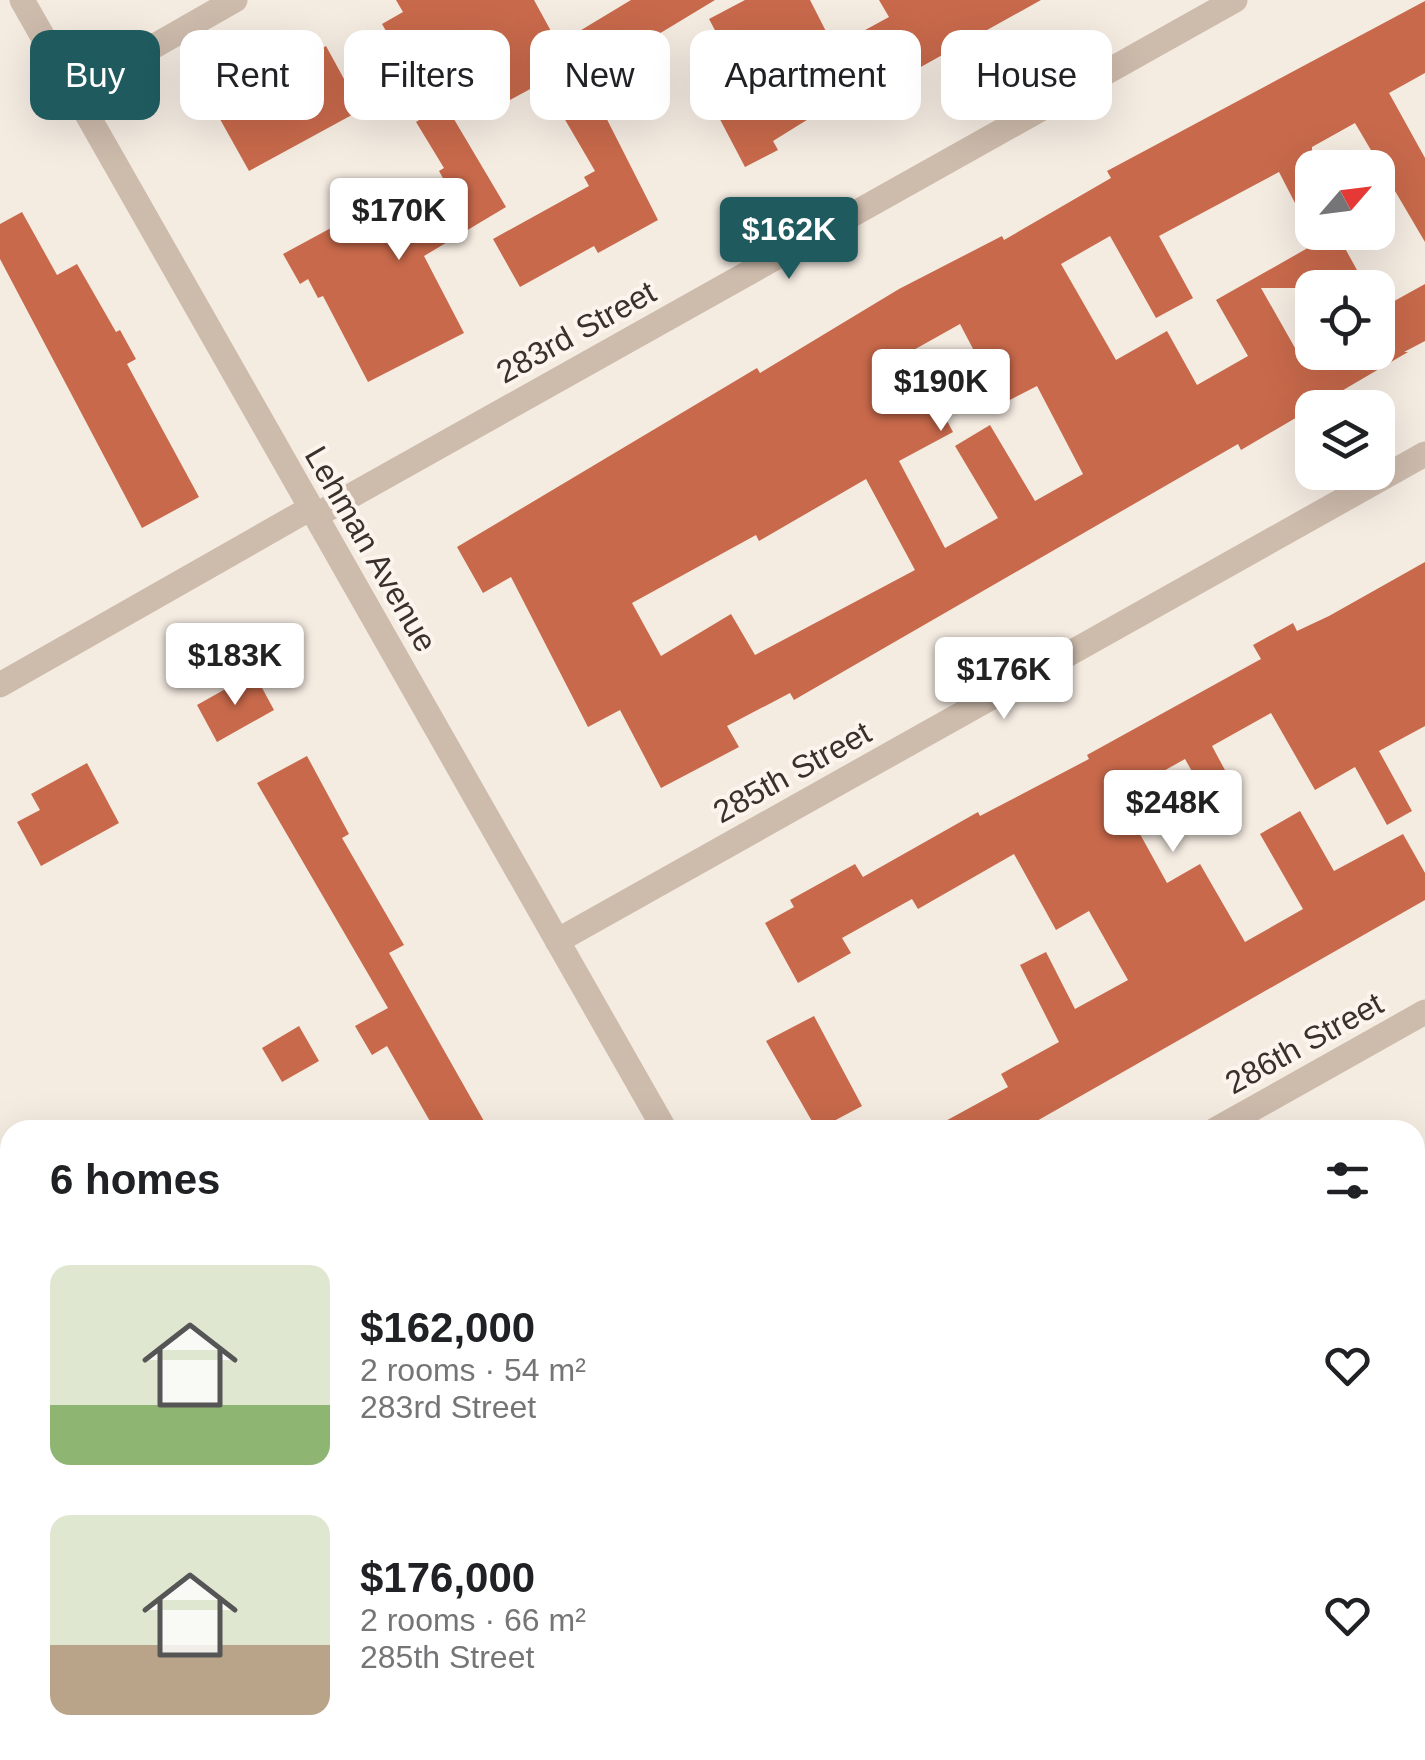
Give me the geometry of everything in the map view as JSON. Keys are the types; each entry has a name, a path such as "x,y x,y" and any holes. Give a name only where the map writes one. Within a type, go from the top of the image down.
{"street":[{"name":"Lehman Avenue","path":"22,0 39,30"},
{"path":"160,43 235,0"},
{"name":"283rd Street","path":"0,685 1235,0"},
{"name":"Lehman Avenue","path":"90,120 658,1120"},
{"name":"285th Street","path":"557,941 1425,454"},
{"name":"286th Street","path":"1232,1120 1425,1012"}],"building":[{"path":"396,0 534,0 550,30 530,30 530,89 510,100 510,30 385,30 382,24 403,12"},
{"path":"631,0 715,0 665,30 581,30"},
{"path":"745,0 810,0 825,30 715,30 709,19"},
{"path":"879,0 1041,0 987,30 941,30 941,56 921,67 921,30 865,30 889,17"},
{"path":"1425,1 1425,73 1389,93 1425,158 1425,242 1395,191 1395,150 1371,150 1355,123 1312,150 1295,150 1295,203 1279,172 1159,236 1193,298 1156,318 1110,236 1061,264 1116,360 1167,331 1197,385 1248,356 1216,300 1304,250 1346,250 1357,270 1295,270 1295,288 1261,288 1295,348 1295,370 1377,370 1343,390 1295,390 1295,418 1241,450 1238,444 794,700 790,693 727,726 739,747 661,788 620,710 588,727 511,577 483,593 457,547 757,368 760,373 899,289 1002,236 1004,240 1111,178 1107,171","holes":["960,324 1002,404 1037,386 1083,474 1035,501 990,425 955,446 998,518 945,548 899,461 953,432 910,352","866,479 915,570 755,655 731,614 661,656 632,603 756,535 759,541"]},
{"path":"324,47 344,79 344,119 249,171 220,120 324,120"},
{"path":"454,120 506,207 424,256 464,333 368,382 323,296 318,298 308,279 300,284 283,254 366,209 383,240 454,198 439,171 444,168 416,122"},
{"path":"565,120 607,120 658,220 598,253 594,246 520,287 493,239 589,186 584,177 595,171"},
{"path":"720,120 807,120 773,141 778,150 745,167"},
{"path":"22,212 57,275 77,264 116,332 120,330 136,359 127,364 199,497 142,528 0,259 0,224"},
{"path":"1425,284 1425,341 1404,352 1408,352 1395,360 1395,301"},
{"path":"1425,562 1425,726 1379,751 1412,811 1387,825 1355,767 1315,790 1271,713 1212,746 1240,798 1215,812 1185,759 1119,796 1167,883 1200,864 1245,942 1303,909 1260,834 1300,811 1334,871 1403,834 1425,873 1425,900 1039,1120 947,1120 1008,1087 1001,1074 1059,1042 1020,965 1046,952 1075,1009 1128,980 1089,911 1056,930 1014,854 918,909 912,899 842,938 851,953 798,983 765,923 794,907 790,900 855,864 863,877 978,812 980,816 1089,759 1087,755 1261,659 1253,645 1293,623 1297,631"},
{"path":"254,673 274,710 217,742 197,705"},
{"path":"307,756 349,834 342,838 404,945 389,953 483,1120 429,1120 387,1046 372,1055 355,1026 388,1008 257,783"},
{"path":"87,763 119,823 41,866 17,822 40,810 31,794"},
{"path":"814,1016 862,1106 836,1120 811,1120 766,1041"},
{"path":"299,1026 319,1061 282,1082 262,1048"}]}
